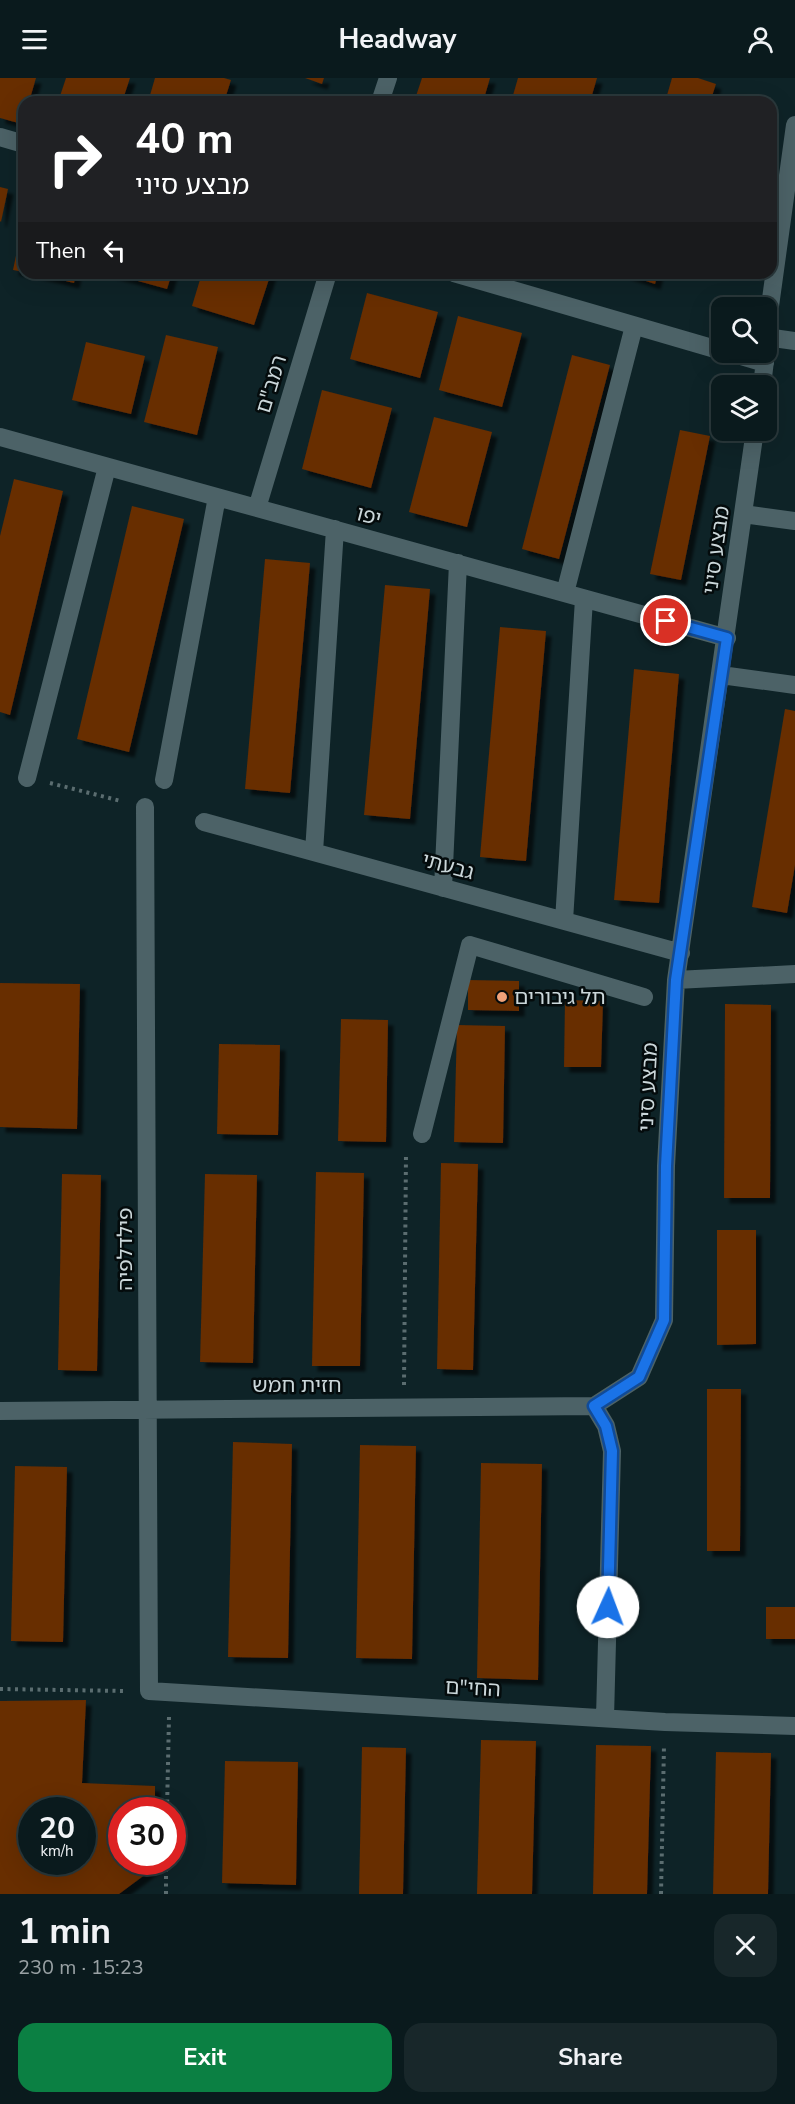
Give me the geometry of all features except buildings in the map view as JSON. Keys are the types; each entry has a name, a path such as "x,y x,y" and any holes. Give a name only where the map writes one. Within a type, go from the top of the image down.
{"street":[{"path":"382,96 388,78"},
{"path":"777,258 795,125"},
{"path":"0,137 18,142"},
{"name":"רמב\"ם","path":"257,508 326,279"},
{"path":"474,279 711,348"},
{"path":"772,297 774,279"},
{"path":"565,593 634,326"},
{"path":"777,338 795,341"},
{"name":"יפו","path":"0,437 727,638"},
{"name":"מבצע סיני","path":"594,1406 639,1377 664,1320 666,1166 676,980 727,638 753,441"},
{"path":"27,777 107,466"},
{"path":"164,780 217,497"},
{"path":"743,514 795,521"},
{"path":"314,852 335,530"},
{"path":"443,888 458,563"},
{"path":"564,921 584,599"},
{"path":"721,675 795,685"},
{"name":"פילדלפיה","path":"145,807 149,1691"},
{"name":"גבעתי","path":"204,822 681,953"},
{"path":"422,1134 470,945 644,997"},
{"path":"676,980 795,974"},
{"path":"594,1406 606,1426 612,1451 605,1718"},
{"name":"חזית חמש","path":"0,1411 594,1406"},
{"name":"החי\"ם","path":"149,1691 665,1722 795,1726"}],"path":[{"path":"27,777 145,807"},
{"path":"404,1407 406,1133 422,1134"},
{"path":"0,1689 149,1691"},
{"path":"167,1797 169,1692"},
{"path":"661,1894 665,1722"},
{"path":"166,1875 166,1894"}],"place":[{"name":"תל גיבורים","path":"502,997"}],"route":[{"path":"608,1607 612,1451 606,1426 594,1406 639,1377 664,1320 666,1166 676,980 727,638 666,621"}]}
